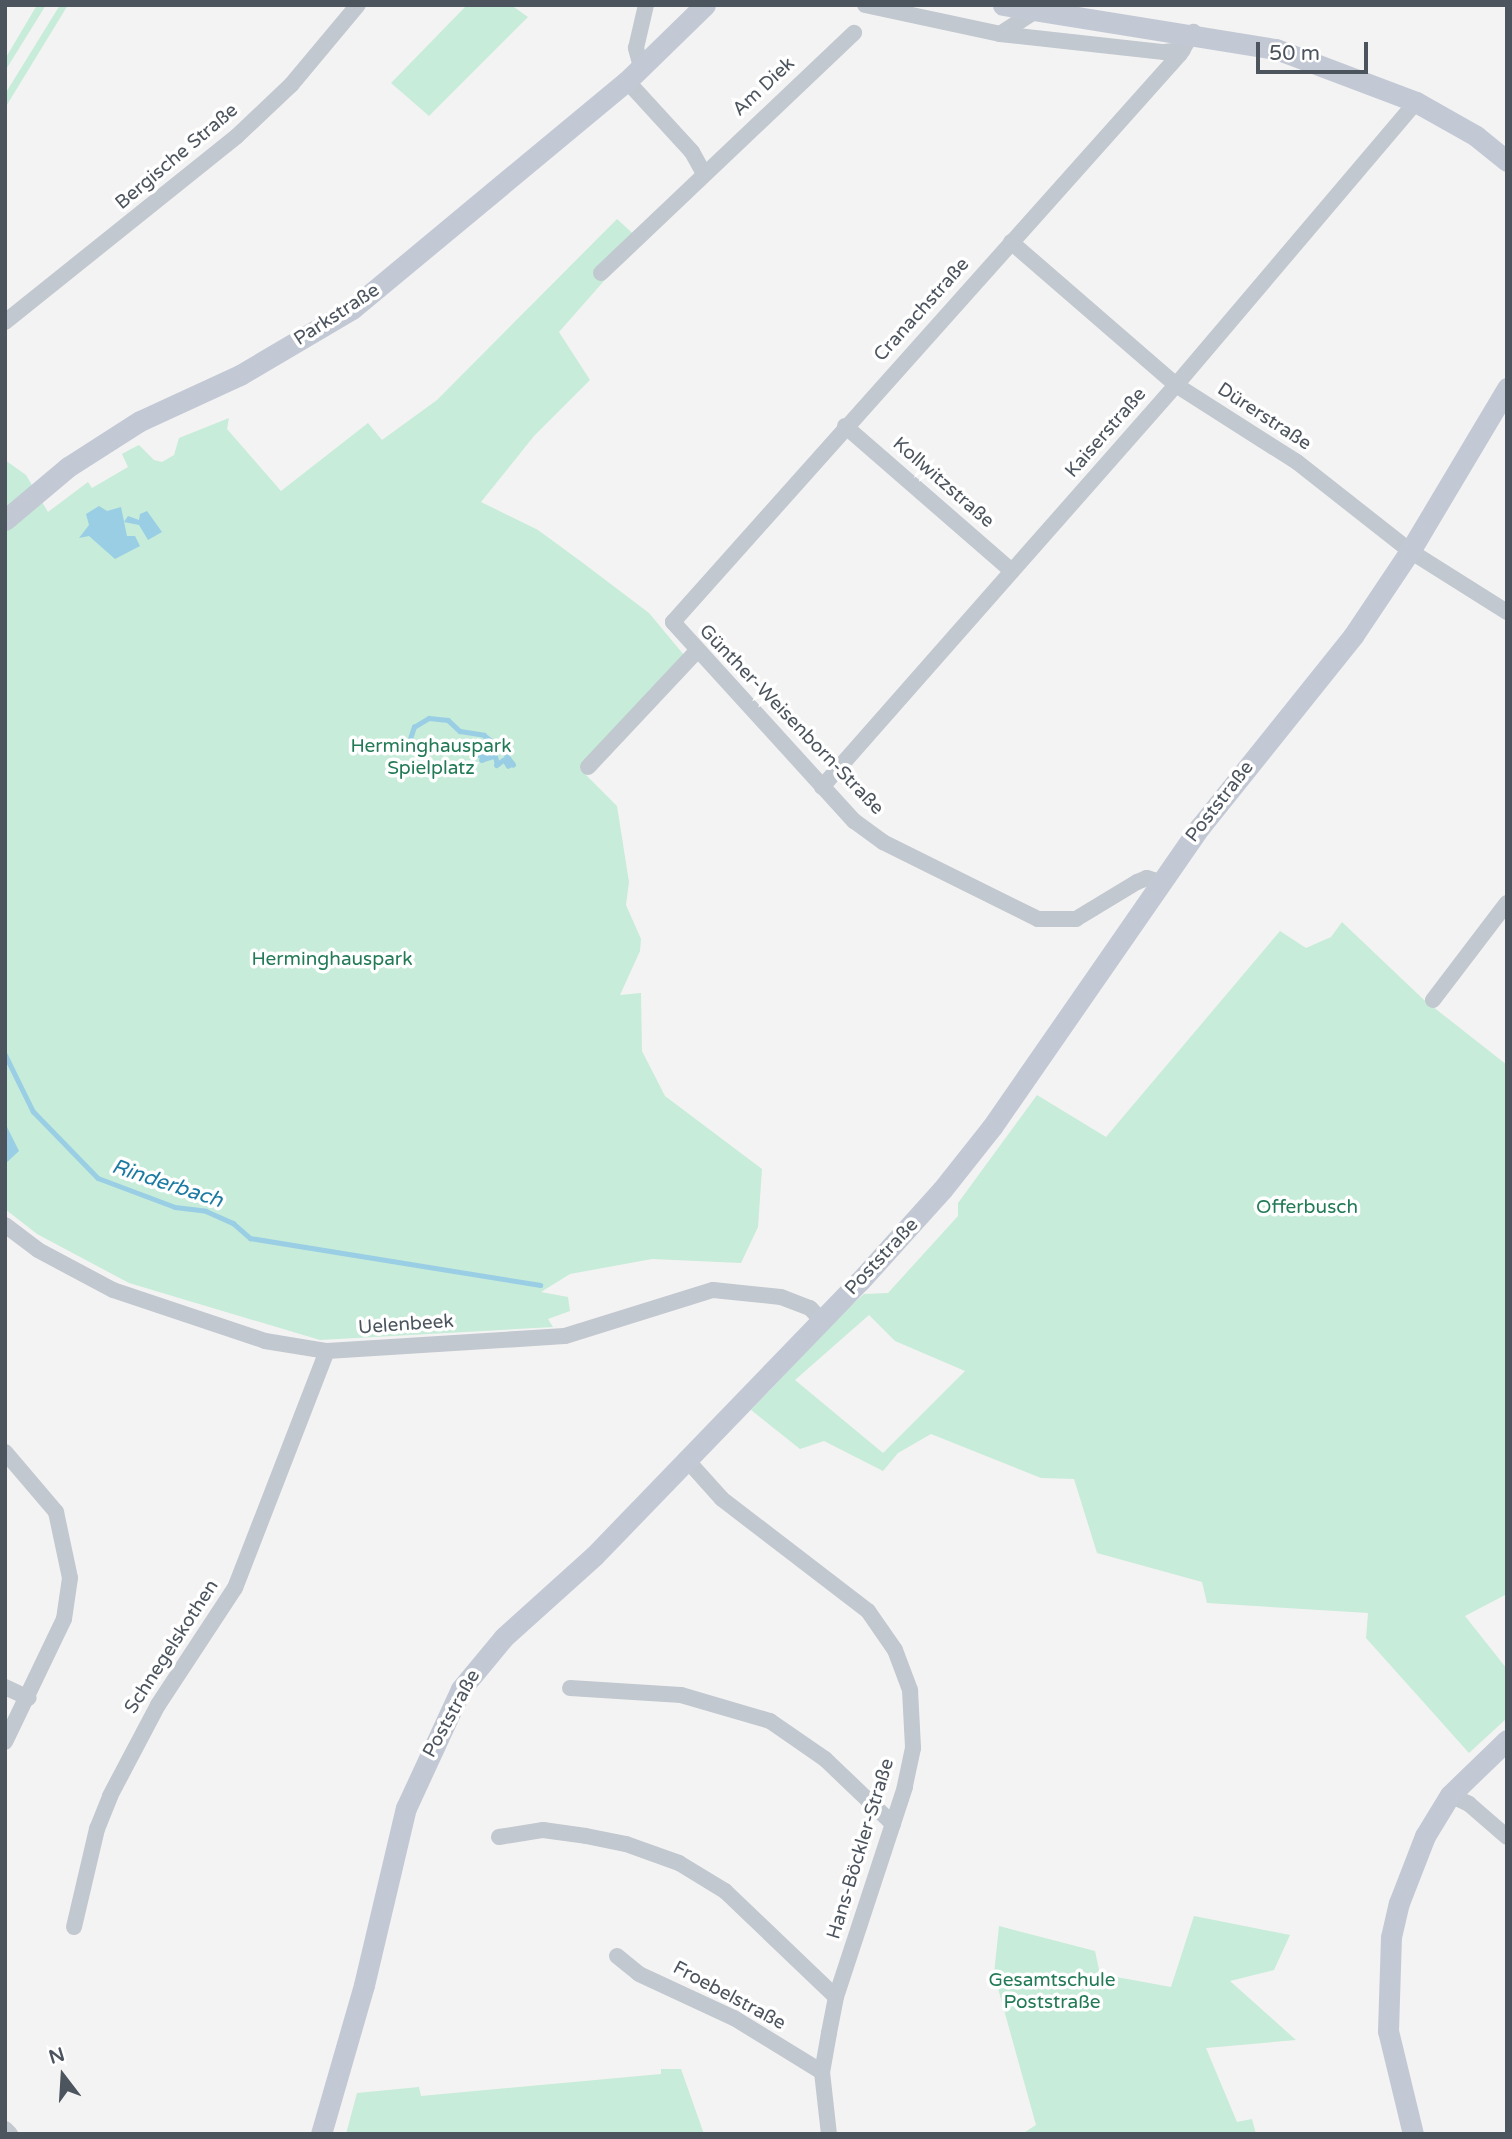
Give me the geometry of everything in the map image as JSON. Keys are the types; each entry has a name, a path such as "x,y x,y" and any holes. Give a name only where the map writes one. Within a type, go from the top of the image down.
{"street":[{"name":"Bergische Straße","path":"5,322 237,136 290,85 358,5"},
{"path":"646,5 636,48 634,74 692,152 703,172"},
{"name":"Parkstraße","path":"5,520 68,467 140,421 240,375 352,309 634,74 705,5"},
{"path":"865,5 1000,34 1164,52 1188,41"},
{"path":"1003,5 1034,12 1101,13 1188,41 1276,48 1416,102 1476,136 1507,161"},
{"path":"1000,34 1034,12"},
{"name":"Am Diek","path":"601,273 703,172 854,33"},
{"name":"Cranachstraße","path":"678,612 1188,41"},
{"name":"Kaiserstraße","path":"822,787 1176,385 1416,102"},
{"name":"Dürerstraße","path":"1011,242 1176,385 1297,462 1410,551 1507,612"},
{"name":"Poststraße","path":"321,2134 364,1984 406,1808 461,1689 504,1637 595,1555 822,1321 933,1200 992,1127 1160,882 1353,636 1410,551 1507,388"},
{"name":"Kollwitzstraße","path":"845,426 1012,571"},
{"name":"Günther-Weisenborn-Straße","path":"678,612 673,622 675,628 696,652 854,821 883,842 1028,916 1076,919 1137,882 1147,878 1160,882"},
{"path":"588,767 696,652"},
{"path":"1433,1000 1507,903"},
{"name":"Uelenbeek","path":"5,1225 49,1257 113,1290 265,1341 327,1351 565,1336 713,1290 781,1297 810,1308 822,1321"},
{"name":"Schnegelskothen","path":"74,1927 97,1829 110,1796 158,1705 236,1588 327,1351"},
{"path":"5,1452 56,1512 70,1561 64,1619 29,1698 5,1742"},
{"name":"Hans-Böckler-Straße","path":"687,1460 722,1499 850,1594 895,1650 910,1690 914,1729 910,1767 836,1997 822,2072 830,2134"},
{"path":"5,1687 29,1698"},
{"path":"570,1688 681,1695 769,1721 825,1759 893,1824"},
{"path":"1413,2134 1388,2031 1391,1937 1416,1857 1450,1795 1507,1740"},
{"path":"1450,1795 1469,1804 1507,1838"},
{"path":"499,1837 544,1830 586,1836 626,1844 679,1863 726,1891 836,1997"},
{"name":"Froebelstraße","path":"617,1956 639,1974 734,2018 822,2072"},
{"path":"5,2129 10,2134"}],"green space":[{"path":"37,5 46,5 5,71 5,59"},
{"path":"60,5 68,5 5,108 5,94"},
{"path":"467,5 511,5 528,17 429,116 391,83"},
{"name":"Herminghauspark","path":"617,219 640,240 559,332 590,380 534,436 481,502 538,530 583,563 649,613 684,655 580,769 617,806 629,882 626,905 641,939 640,951 620,995 641,993 642,1051 665,1096 762,1169 758,1227 741,1263 652,1259 570,1274 541,1292 568,1297 570,1311 548,1319 553,1327 320,1340 129,1283 37,1234 5,1209 5,460 26,475 48,512 88,482 92,488 128,467 122,454 131,449 139,445 154,460 162,462 174,455 179,438 229,418 227,429 281,491 368,423 382,440 437,400"},
{"name":"Offerbusch","path":"1342,922 1423,999 1507,1065 1507,1594 1465,1616 1507,1669 1507,1718 1469,1753 1366,1638 1368,1613 1207,1603 1202,1582 1097,1553 1074,1479 1041,1478 931,1434 898,1453 883,1471 824,1441 800,1449 751,1410 864,1294 888,1293 958,1216 958,1203 1037,1095 1106,1137 1280,931 1306,948 1331,937","holes":["869,1315 895,1341 965,1371 883,1453 795,1380"]},
{"name":"Gesamtschule Poststraße","path":"1194,1916 1290,1935 1274,1970 1230,1981 1296,2040 1206,2048 1237,2122 1252,2119 1256,2134 1022,2134 1036,2125 994,1974 999,1926 1095,1951 1100,1974 1171,1987"},
{"path":"661,2069 681,2069 704,2134 346,2134 357,2093 419,2087 421,2096 661,2074"}],"water":[{"path":"99,506 107,511 121,507 127,536 135,536 140,546 115,559 89,536 79,538 89,525 86,514"},
{"path":"147,511 162,532 148,540 139,525 124,522 128,516 139,520 140,514"},
{"path":"5,1123 19,1151 5,1164"}],"waterway":[{"path":"409,742 414,727 429,718 448,720 460,731 484,735 502,749 513,764 508,766 504,760 497,765 495,756 482,760 484,756 477,755 478,748 470,744 411,743"},
{"name":"Rinderbach","path":"5,1054 33,1111 98,1178 175,1207 206,1211 233,1223 250,1238 540,1285"}],"park label":[{"name":"Herminghauspark Spielplatz","path":"431,758"}]}
